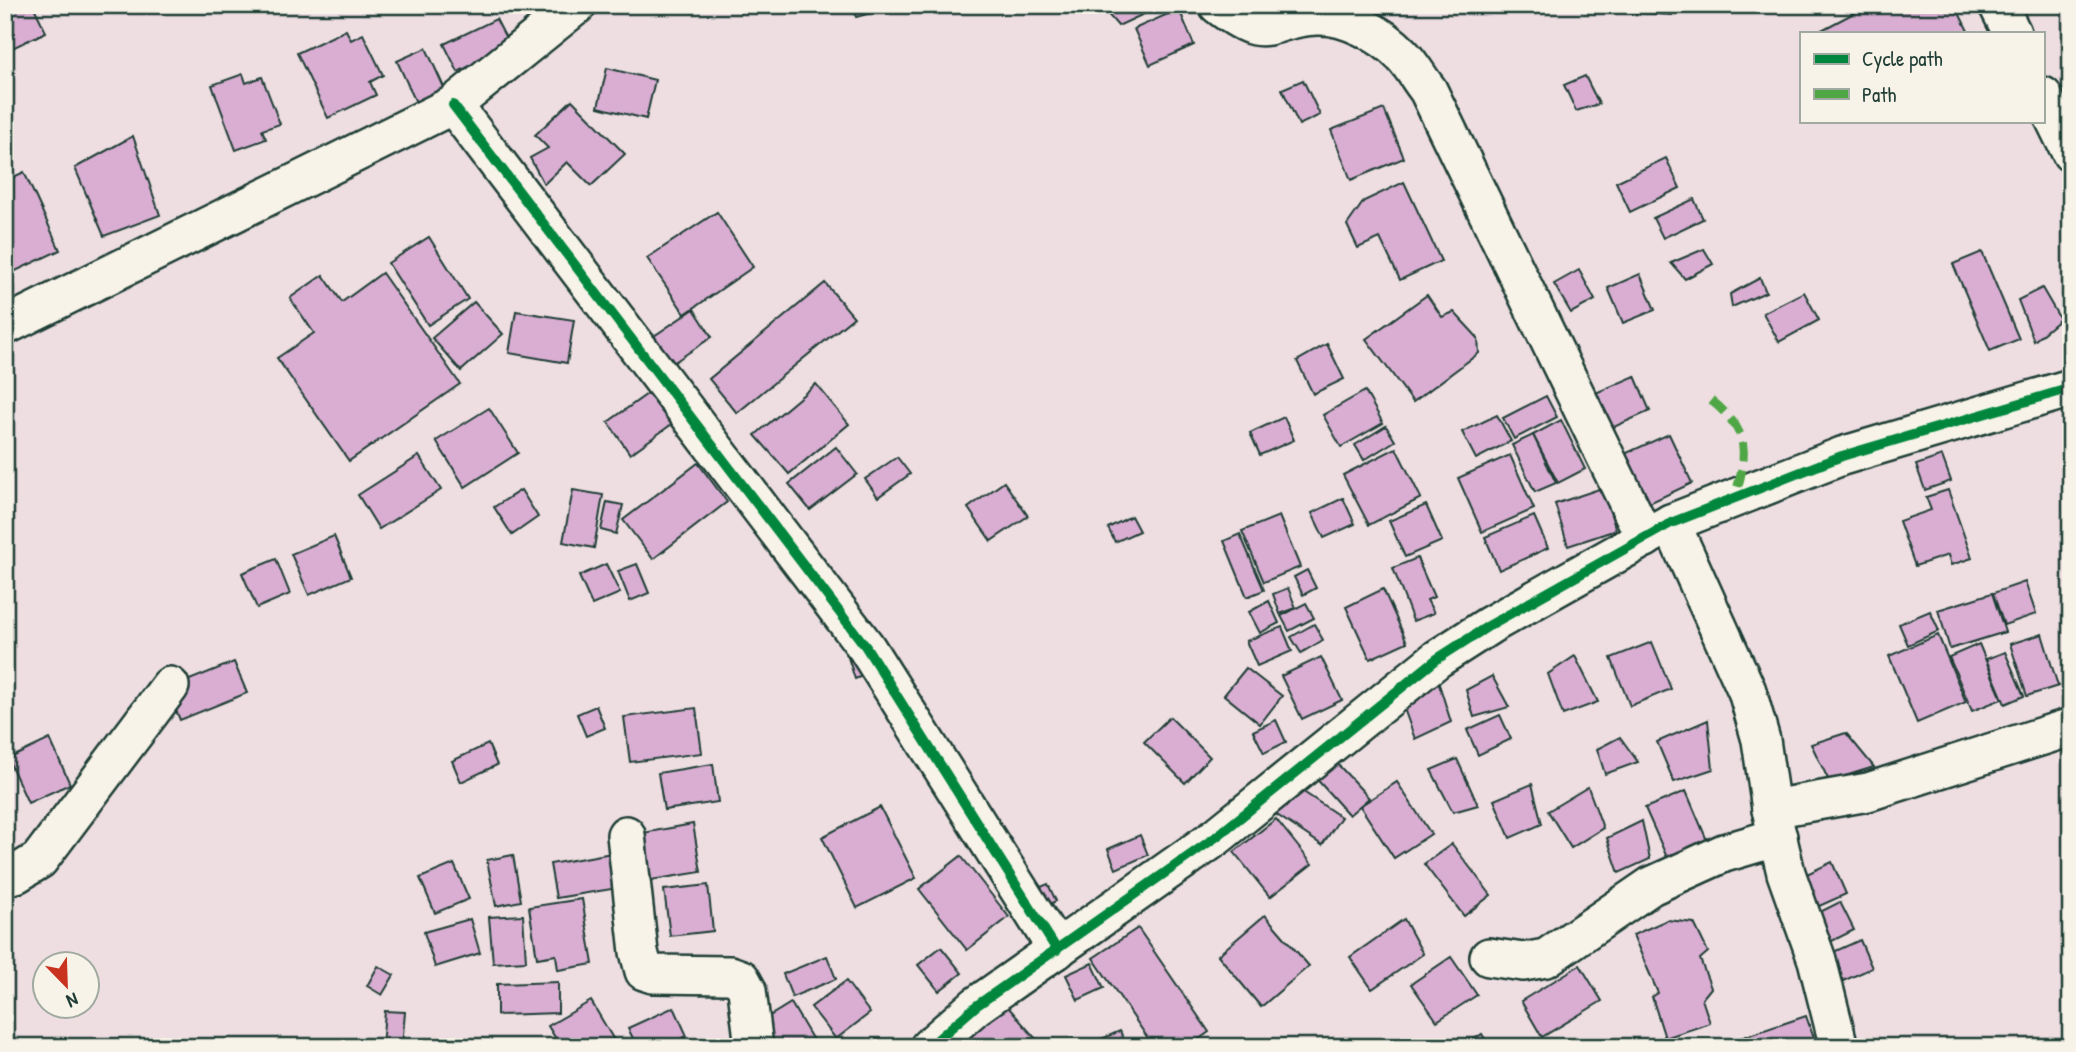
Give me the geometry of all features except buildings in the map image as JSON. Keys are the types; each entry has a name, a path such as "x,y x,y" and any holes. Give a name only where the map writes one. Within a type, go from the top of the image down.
{"street":[{"path":"5,326 453,105 576,5"},
{"path":"1218,5 1239,21 1260,29 1314,16 1337,17 1370,32 1402,54 1434,102 1658,530 1747,691 1761,740 1774,823 1793,896 1817,960 1839,1047"},
{"path":"1998,5 2012,32"},
{"path":"2044,98 2071,153"},
{"path":"453,105 866,647 1057,950"},
{"path":"935,1044 976,1006 1216,837 1437,659 1490,625 1658,530 1842,456 2071,388"},
{"path":"5,877 16,874 38,860 170,686"},
{"path":"1489,957 1523,962 1546,958 1651,886 1724,853 1774,823 2071,727"},
{"path":"626,835 639,952 644,971 653,974 730,975 741,979 747,990 754,1047"}],"marked path":[{"path":"1711,400 1733,422 1742,443 1742,467 1735,497"}],"cycle path":[{"path":"453,105 866,647 1057,950"},
{"path":"929,1047 976,1006 1216,837 1437,659 1490,625 1671,523 1842,456 2071,388"}]}
